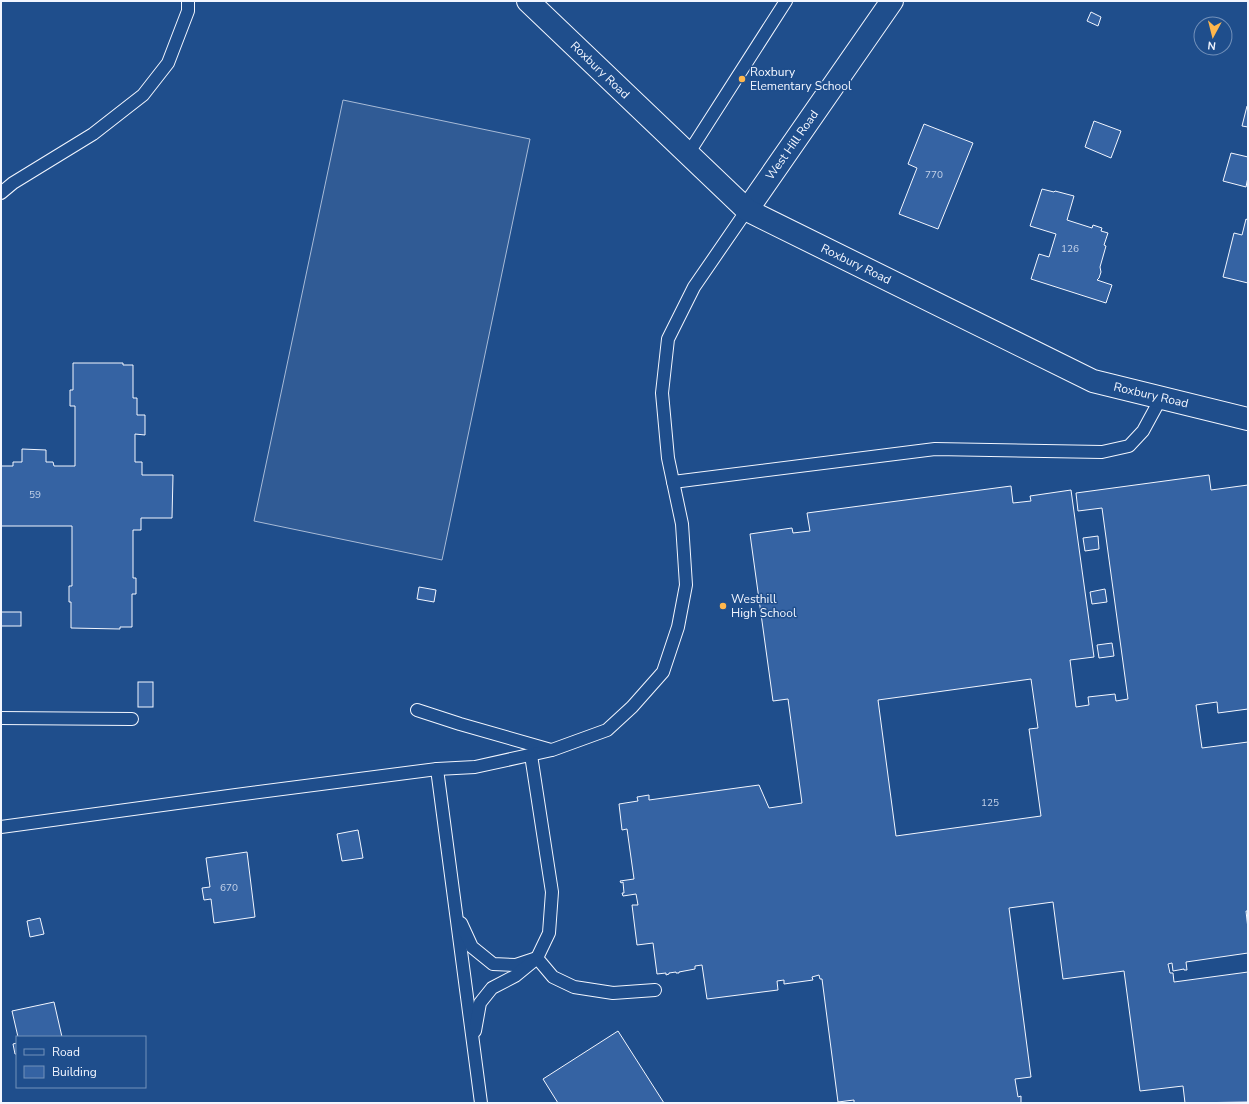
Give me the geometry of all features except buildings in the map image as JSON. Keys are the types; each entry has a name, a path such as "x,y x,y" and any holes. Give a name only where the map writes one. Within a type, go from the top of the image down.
{"street":[{"name":"Roxbury Road","path":"528,1 747,210 1093,381 1248,419"},
{"name":"West Hill Road","path":"747,210 892,1"}],"lane":[{"path":"1,193 13,183 93,134 143,95 168,63 188,11 188,1"},
{"path":"688,154 786,1"},
{"path":"1,827 236,795 437,770 475,767 552,750 607,730 632,707 663,672 678,627 686,585 682,524 668,458 662,393 668,338 694,287 747,210"},
{"path":"673,482 935,450 1102,452 1116,450 1129,446 1144,431 1161,398"},
{"path":"417,710 460,724 552,750"},
{"path":"1,718 132,719"},
{"path":"473,1040 480,1003 492,988 515,976 537,958 549,933 552,892 531,755"},
{"path":"437,770 481,1103"},
{"path":"456,913 472,947 493,964 516,965 537,958"},
{"path":"537,958 553,977 574,987 613,993 655,990"}],"shaded area":[{"path":"343,100 530,139 442,560 254,521"}],"place":[{"name":"Roxbury Elementary School","path":"742,79"},
{"name":"Westhill High School","path":"723,606"}]}
